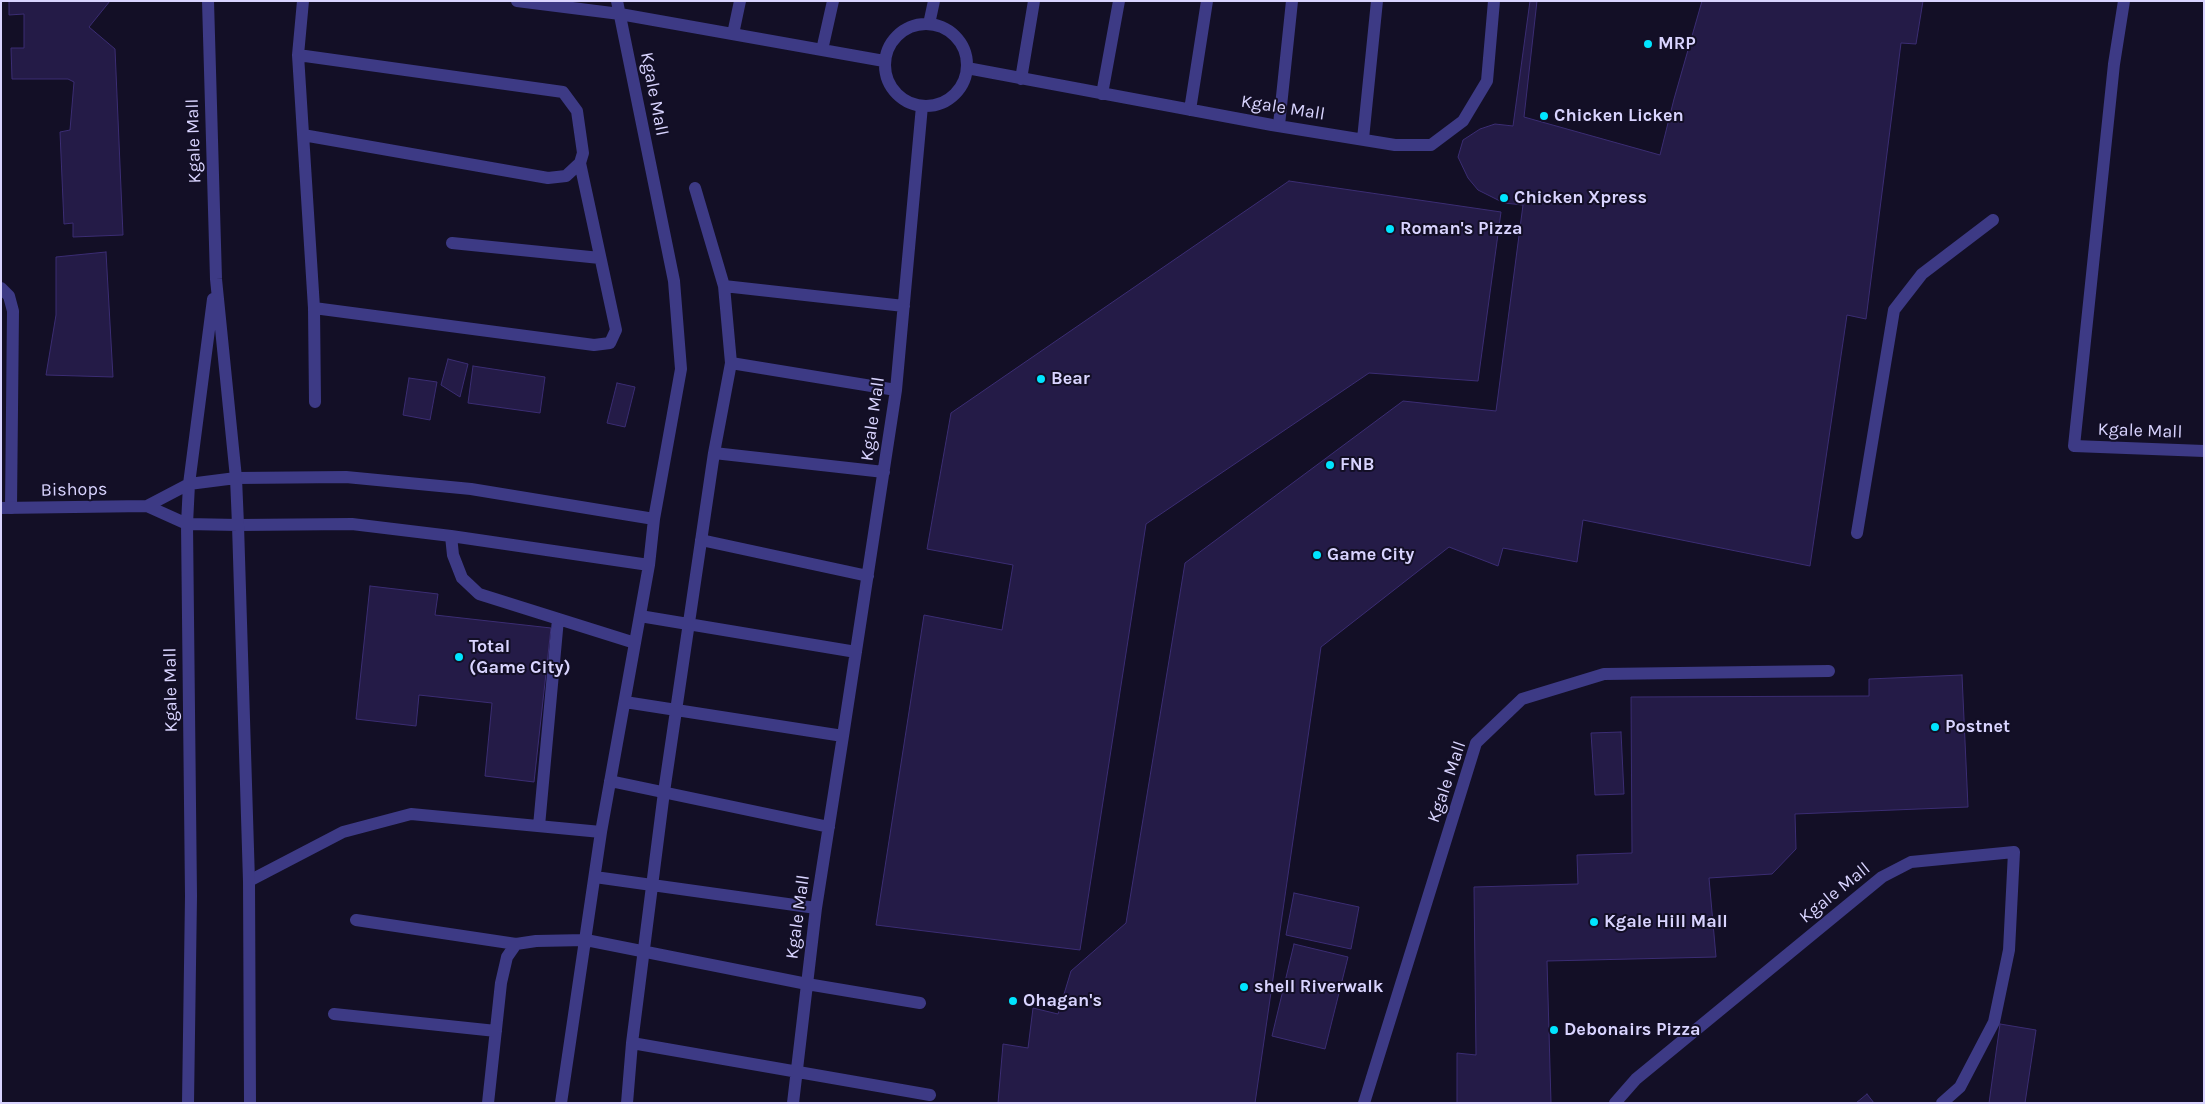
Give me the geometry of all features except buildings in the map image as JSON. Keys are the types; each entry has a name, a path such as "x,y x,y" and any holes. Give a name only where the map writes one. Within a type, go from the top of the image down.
{"street":[{"name":"Kgale Mall","path":"208,1 216,279 236,478 238,525 249,881 250,1103"},
{"path":"302,1 298,55 314,308 315,402"},
{"path":"517,1 620,14 884,61"},
{"name":"Kgale Mall","path":"561,1103 601,832 649,565 654,519 681,370 674,281 617,1"},
{"path":"733,34 740,1"},
{"path":"822,50 833,1"},
{"path":"929,24 934,1"},
{"path":"1021,79 1034,1"},
{"path":"1102,94 1119,1"},
{"path":"1190,110 1207,1"},
{"path":"1279,125 1292,1"},
{"path":"1363,139 1377,1"},
{"name":"Kgale Mall","path":"967,68 1190,110 1395,145 1431,145 1463,121 1487,81 1494,1"},
{"name":"Kgale Mall","path":"2124,1 2114,64 2074,446 2204,451"},
{"path":"929,24 945,28 957,38 965,53 967,68 962,84 952,97 938,104 922,106 906,101 894,91 886,77 884,61 889,46 899,33 914,26 929,24"},
{"path":"298,55 563,92 577,111 583,153 580,163 616,330 610,343 594,345 314,308"},
{"name":"Kgale Mall","path":"792,1103 816,908 896,390 922,106"},
{"path":"303,134 548,178 566,176 580,163"},
{"path":"627,1103 632,1043 664,792 714,454 731,363 724,286 696,188"},
{"path":"1857,533 1894,310 1922,274 1993,220"},
{"path":"452,243 600,258"},
{"name":"Kgale Mall","path":"188,1103 191,896 187,524 189,484 216,279"},
{"path":"724,286 904,306"},
{"path":"1,288 9,296 13,311 6,424 13,450 6,508"},
{"path":"731,363 896,390"},
{"path":"714,454 884,472"},
{"path":"189,484 236,478 346,477 461,488 654,519"},
{"name":"Bishops","path":"147,506 189,484"},
{"name":"Bishops","path":"6,508 147,506 187,524"},
{"path":"187,524 352,524 451,536 649,565"},
{"path":"451,536 454,555 462,578 479,594 635,643"},
{"path":"702,540 868,576"},
{"path":"640,616 856,652"},
{"path":"539,826 558,618"},
{"name":"Kgale Mall","path":"1364,1103 1476,743 1522,699 1604,674 1829,671"},
{"path":"625,702 843,736"},
{"path":"610,781 829,827"},
{"path":"249,881 343,832 411,814 601,832"},
{"name":"Kgale Mall","path":"1615,1103 1636,1078 1882,877 1910,862 2014,852 2009,950 1994,1022 1960,1087 1942,1103"},
{"path":"595,877 816,908"},
{"path":"356,920 516,944 536,941 586,940 807,984 920,1003"},
{"path":"488,1103 500,983 507,957 516,944"},
{"path":"334,1014 496,1031"},
{"path":"632,1043 930,1095"}],"place":[{"name":"MRP","path":"1648,44"},
{"name":"Chicken Licken","path":"1544,116"},
{"name":"Chicken Xpress","path":"1504,198"},
{"name":"Roman's Pizza","path":"1390,229"},
{"name":"Bear","path":"1041,379"},
{"name":"FNB","path":"1330,465"},
{"name":"Game City","path":"1317,555"},
{"name":"Total (Game City)","path":"459,657"},
{"name":"Postnet","path":"1935,727"},
{"name":"Kgale Hill Mall","path":"1594,922"},
{"name":"shell Riverwalk","path":"1244,987"},
{"name":"Ohagan's","path":"1013,1001"},
{"name":"Debonairs Pizza","path":"1554,1030"}]}
